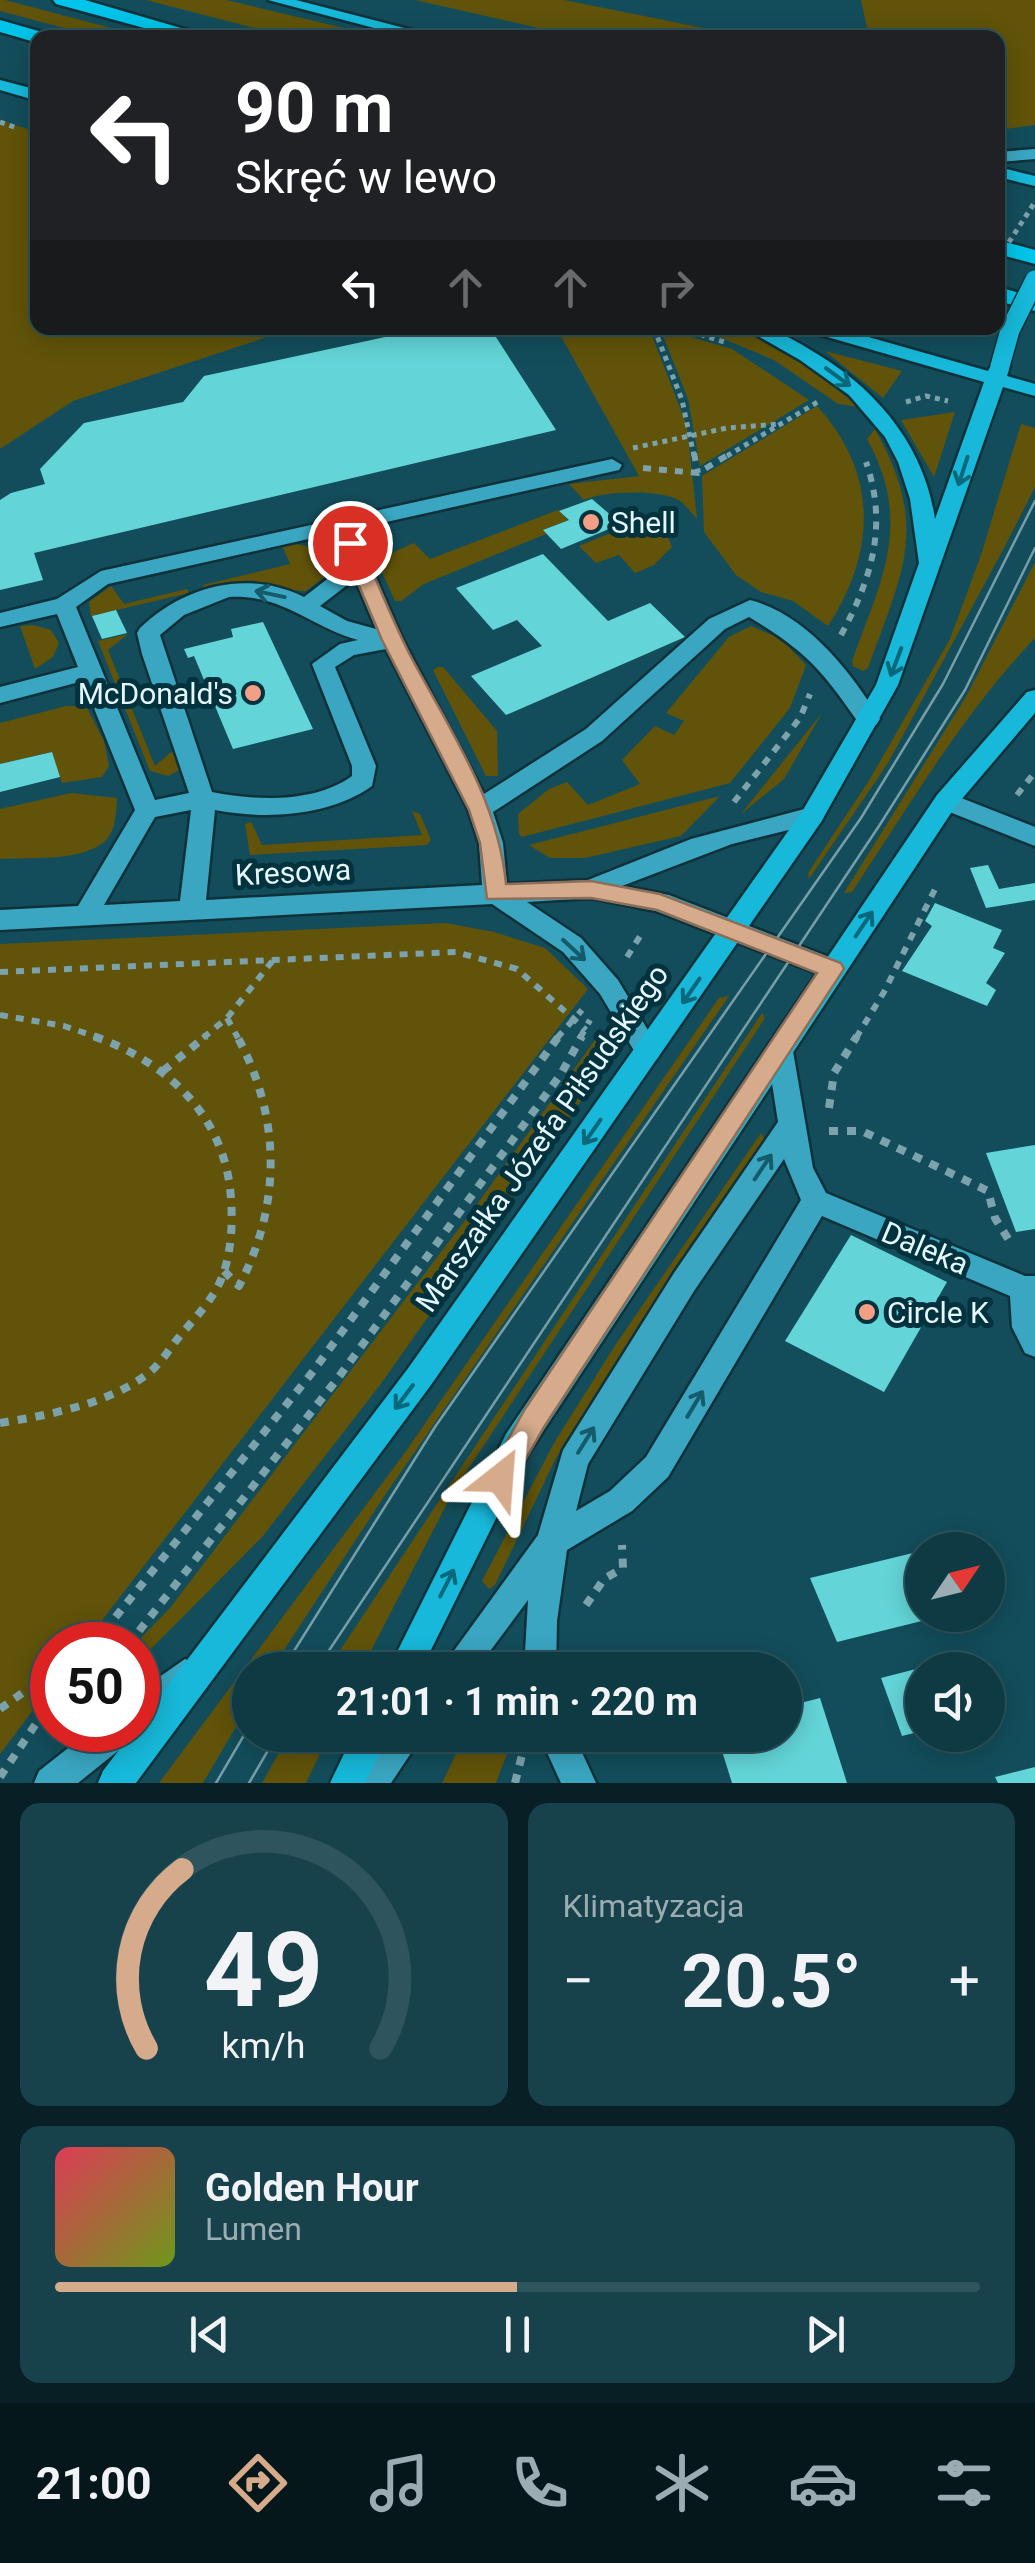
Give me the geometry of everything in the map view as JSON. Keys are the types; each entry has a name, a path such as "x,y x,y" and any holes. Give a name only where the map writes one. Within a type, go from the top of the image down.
{"highway":[{"path":"64,0 175,30"},
{"path":"0,26 30,35"},
{"path":"1005,249 1035,257"},
{"path":"1005,296 1035,304"}],"main road":[{"path":"276,0 401,30"},
{"path":"0,84 30,93"},
{"path":"1005,174 1035,181"},
{"name":"Marszałka Józefa Piłsudskiego","path":"115,1783 420,1376 812,816 887,685 999,373 1010,330 1035,280"},
{"path":"769,335 798,348 861,394 906,453 920,493 930,570"},
{"path":"845,335 999,373 1035,390"},
{"path":"413,1652 517,1444 946,801 1035,698"},
{"path":"348,1783 364,1752"}],"street":[{"path":"1005,157 1035,154"},
{"path":"0,620 64,605 101,578 340,522 612,465"},
{"path":"340,522 392,640 480,810 491,843 496,893 572,945 610,987 648,1052"},
{"path":"306,606 360,564"},
{"path":"191,911 199,864 202,799 156,669 148,632 168,611 197,598 242,588 278,594 332,623 392,640"},
{"path":"64,605 147,810"},
{"path":"480,810 594,735 716,624 750,607 798,636 827,660 868,719"},
{"path":"84,918 147,810 202,799 244,806 294,804 344,794 364,780 364,766 323,664 348,649 392,640"},
{"path":"0,694 90,672"},
{"path":"946,801 1035,836"},
{"path":"591,890 654,860 758,826 812,816"},
{"path":"591,890 660,902 832,969"},
{"name":"Kresowa","path":"0,920 591,890"},
{"path":"470,1652 552,1542 621,1501 658,1466 816,1202 799,1169 780,1051"},
{"path":"540,1652 552,1542 574,1460 684,1282 792,1124"},
{"name":"Daleka","path":"816,1202 1030,1289"},
{"path":"1030,1289 1026,1327 1035,1344"},
{"path":"160,1695 212,1653"},
{"path":"51,1783 90,1752"},
{"path":"370,1783 393,1752"},
{"path":"564,1752 579,1783"}],"path":[{"path":"0,122 17,128"},
{"path":"1005,247 1035,202"},
{"path":"657,335 682,400 698,473"},
{"path":"877,411 926,396 984,408"},
{"path":"780,424 759,423 618,451 612,465 698,473 822,399"},
{"path":"693,848 800,718 860,601 880,536 876,488 860,450"},
{"path":"610,987 660,902"},
{"path":"0,972 439,951 496,958 528,973 586,1030 561,1074 338,1378 146,1622"},
{"path":"163,1071 227,1018 275,957"},
{"path":"0,1015 44,1020 114,1044 163,1071 194,1101 223,1150 236,1204 224,1271 198,1316 149,1372 86,1402 0,1423"},
{"path":"224,1271 239,1286 256,1258 272,1196 270,1128 258,1080 227,1018"},
{"path":"112,1622 311,1374 572,1018"},
{"path":"826,1130 862,1131 988,1191 995,1218 1020,1258"},
{"path":"0,1708 30,1688"},
{"path":"0,1777 30,1733"}],"shaded area":[{"path":"0,0 5,0 119,30 72,30 0,11"},
{"path":"146,0 226,0 352,30 262,30"},
{"path":"415,0 564,0 713,30 547,30"},
{"path":"861,0 1035,0 1035,125 1005,129 1005,30 867,30"},
{"path":"0,120 30,130 30,335 269,335 73,401 0,449"},
{"path":"553,335 652,335 687,426 697,519 671,497 632,493 584,500 569,484 639,476 562,338"},
{"path":"663,335 684,335 732,349 809,400 700,466 688,399"},
{"path":"714,335 752,335 765,340 859,407 838,404 774,360"},
{"path":"825,351 902,371 883,398"},
{"path":"817,406 851,458 864,513 856,569 828,626 793,601 761,592 736,575 704,532 702,476"},
{"path":"955,412 934,477 901,420"},
{"path":"1021,424 1035,428 1035,487 888,763 809,879 808,873 870,779 950,639 981,555"},
{"path":"875,429 902,494 905,549 892,603 868,668 863,671 853,666 852,661 882,577 890,524 881,469 867,439"},
{"path":"558,510 568,520 543,530 546,534 424,584 401,601 395,601 380,568 389,554 414,543 430,559"},
{"path":"641,524 667,535 672,547 654,565 635,573 619,555 596,563 579,546 630,525"},
{"path":"295,544 319,552 328,567 328,574 306,591 243,586 205,589 203,585 290,564 282,545"},
{"path":"1035,562 1035,638 984,697 852,892 844,893 967,695"},
{"path":"111,586 124,604 187,589 189,593 91,616 89,602"},
{"path":"20,626 51,630 59,643 53,657 35,669"},
{"path":"751,626 781,639 806,665 790,708 730,783 522,837 519,834 518,814 549,789 567,782 588,805 640,784 622,760 655,726 674,735 684,721 666,713 729,637"},
{"path":"128,634 108,650 155,766 177,747 183,768 168,776 150,771 98,641"},
{"path":"443,667 497,731 498,776 486,776 433,670"},
{"path":"66,706 86,706 104,741 109,766 102,777 62,783 51,752 0,764 0,723"},
{"path":"822,713 784,779 741,814"},
{"path":"71,793 117,798 113,828 103,843 67,856 0,859 0,809"},
{"path":"720,796 681,836 585,858 550,858 529,845"},
{"path":"412,811 420,814 431,840 427,845 250,855 245,824 251,822 262,845 422,835"},
{"path":"446,923 494,932 545,948 588,989 101,1622 30,1622 30,1714 0,1754 0,944"},
{"path":"729,996 385,1495 283,1652 257,1652 404,1454 719,998"},
{"path":"762,1013 765,1018 453,1492 370,1652 339,1652"},
{"path":"602,1030 601,1054 585,1095 380,1385 263,1536 160,1640 160,1622 156,1622 470,1214"},
{"path":"761,1133 765,1139 556,1458 495,1585 489,1589 482,1581 554,1443 616,1344"},
{"path":"232,1685 232,1734 203,1783 159,1783"},
{"path":"279,1752 321,1752 306,1783 262,1783"},
{"path":"457,1752 508,1752 496,1783 442,1783"}],"building":[{"path":"394,335 495,335 556,430 34,553 43,580 0,590 0,500 45,484 40,469 84,423 183,402 204,376"},
{"name":"Shell","path":"592,499 621,524 561,549 543,530 569,520 559,511"},
{"path":"543,554 608,621 650,603 685,637 506,715 471,676 542,646 517,620 493,630 456,588"},
{"path":"116,610 127,633 102,639 92,616"},
{"name":"McDonald's","path":"263,622 313,729 233,749 194,656 188,658 184,649 233,637 231,629"},
{"path":"52,752 60,777 0,792 0,764"},
{"path":"988,865 999,889 1035,883 1035,900 986,908 970,868"},
{"path":"935,903 1002,930 993,948 1005,953 986,983 996,990 987,1006 902,971 932,926 925,921"},
{"path":"1035,1145 1035,1229 1016,1232 986,1153"},
{"name":"Circle K","path":"851,1235 947,1282 884,1392 785,1341"},
{"path":"905,1555 905,1625 837,1642 810,1578"},
{"path":"905,1672 905,1735 902,1736 881,1678"},
{"path":"820,1698 847,1783 732,1783 722,1752 802,1752 802,1703"},
{"path":"1035,1767 1035,1783 998,1783 995,1777"}],"tram line":[{"path":"293,1652 435,1427 861,818 943,684 1035,501"},
{"path":"328,1652 879,826 965,690 1035,548"},
{"path":"216,1783 234,1752"},
{"path":"249,1783 267,1752"}],"place":[{"name":"Shell","path":"591,522"},
{"name":"McDonald's","path":"253,693"},
{"name":"Circle K","path":"867,1312"}],"route":[{"path":"350,543 392,640 480,810 491,843 496,893 591,890 660,902 832,969 517,1444 500,1478"}]}
